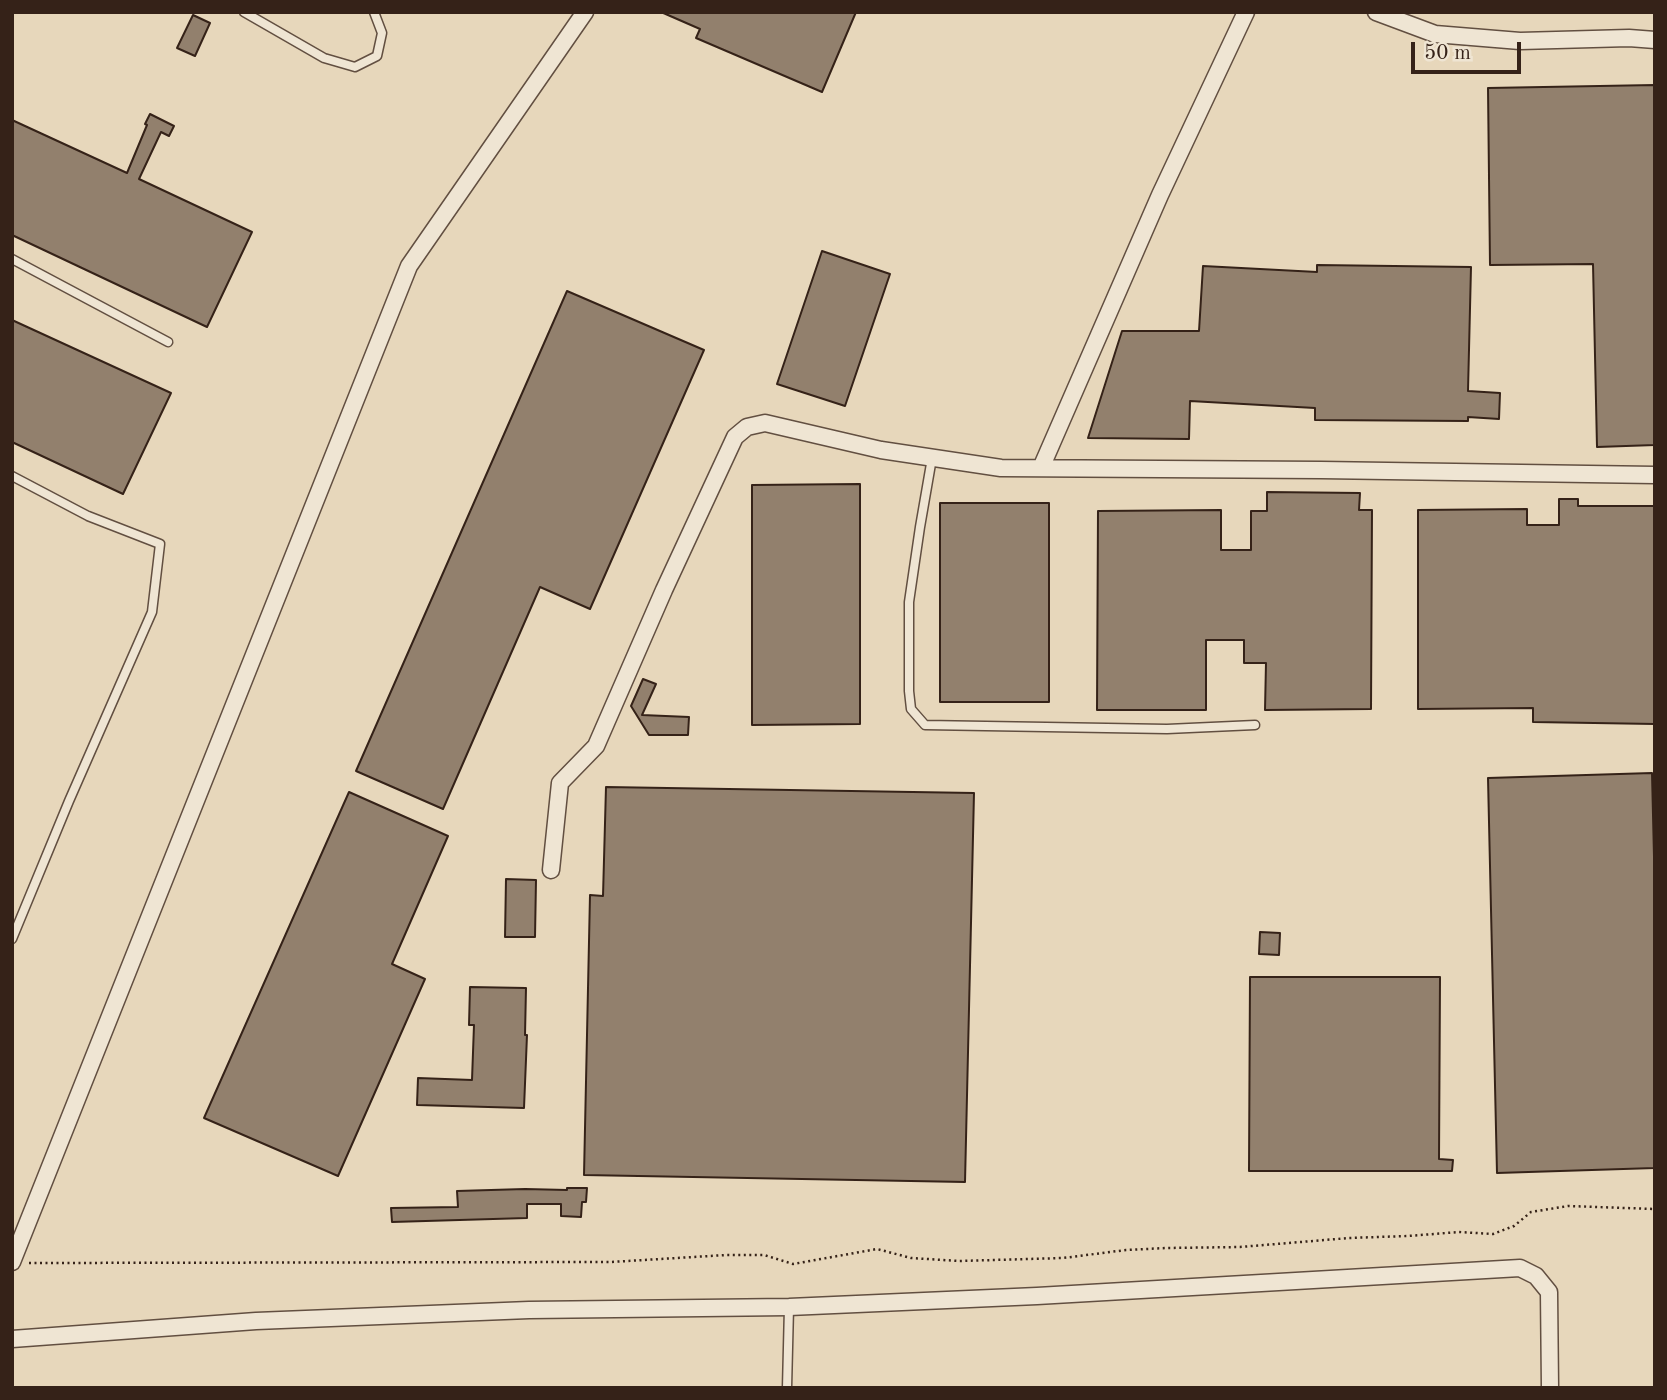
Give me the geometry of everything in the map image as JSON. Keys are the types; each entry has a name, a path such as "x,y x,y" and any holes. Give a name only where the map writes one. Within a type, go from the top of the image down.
{"street":[{"path":"19,1262 409,266 585,12"},
{"path":"1041,468 1160,195 1246,12"},
{"path":"1376,12 1435,34 1520,41 1629,38 1655,40"},
{"path":"551,870 560,783 596,746 735,437 747,428 765,424 881,450 1001,468 1655,475"},
{"path":"12,1339 284,1320 529,1310 789,1307 1064,1295 1520,1268 1536,1276 1549,1292 1550,1388"}],"lane":[{"path":"244,12 324,58 355,68 377,56 382,33 374,12"},
{"path":"12,259 168,342"},
{"path":"932,458 909,602 911,709 925,726 1167,729 1255,725"},
{"path":"12,475 88,516 160,544 152,612 12,939"},
{"path":"787,1388 789,1307"}],"path":[{"path":"19,1262 611,1262 764,1255 793,1264 877,1249 911,1258 959,1261 1063,1258 1126,1250 1240,1247 1459,1233 1493,1234 1514,1226 1531,1212 1568,1206 1655,1209"}],"building":[{"path":"661,12 856,12 822,92 696,38 700,29"},
{"path":"193,15 210,23 195,56 177,48"},
{"path":"1655,85 1655,445 1597,447 1593,264 1490,265 1488,88"},
{"path":"150,114 174,126 169,136 161,132 139,179 252,232 207,327 12,235 12,120 127,173"},
{"path":"822,251 890,274 845,406 777,384"},
{"path":"1317,265 1471,267 1468,391 1500,393 1499,419 1468,417 1468,421 1315,420 1315,408 1190,401 1189,439 1088,438 1122,331 1199,331 1203,266 1317,272"},
{"path":"567,291 704,350 590,609 540,587 443,809 356,771"},
{"path":"12,320 171,393 123,494 12,442"},
{"path":"860,484 860,724 752,725 752,485"},
{"path":"1267,492 1360,493 1359,510 1372,510 1371,709 1265,710 1266,663 1244,663 1244,640 1206,640 1206,710 1097,710 1098,511 1221,510 1221,550 1251,550 1251,511 1267,511"},
{"path":"1559,499 1578,499 1578,506 1655,506 1655,724 1533,722 1533,708 1418,709 1418,510 1527,509 1527,525 1559,525"},
{"path":"940,503 1049,503 1049,702 940,702"},
{"path":"643,679 656,684 642,715 689,717 688,735 649,735 631,706"},
{"path":"1652,773 1655,1168 1497,1173 1488,778"},
{"path":"606,787 974,793 965,1182 584,1175 590,895 603,896"},
{"path":"349,792 448,836 392,964 425,979 338,1176 204,1118"},
{"path":"506,879 536,880 535,937 505,937"},
{"path":"1260,932 1280,933 1279,955 1259,954"},
{"path":"1250,977 1440,977 1439,1159 1453,1160 1452,1171 1249,1171"},
{"path":"470,987 526,988 524,1108 417,1105 418,1078 472,1080 474,1025 469,1025"},
{"path":"587,1188 581,1217 561,1216 561,1204 527,1204 527,1218 392,1222 391,1208 458,1207 457,1191"}]}
